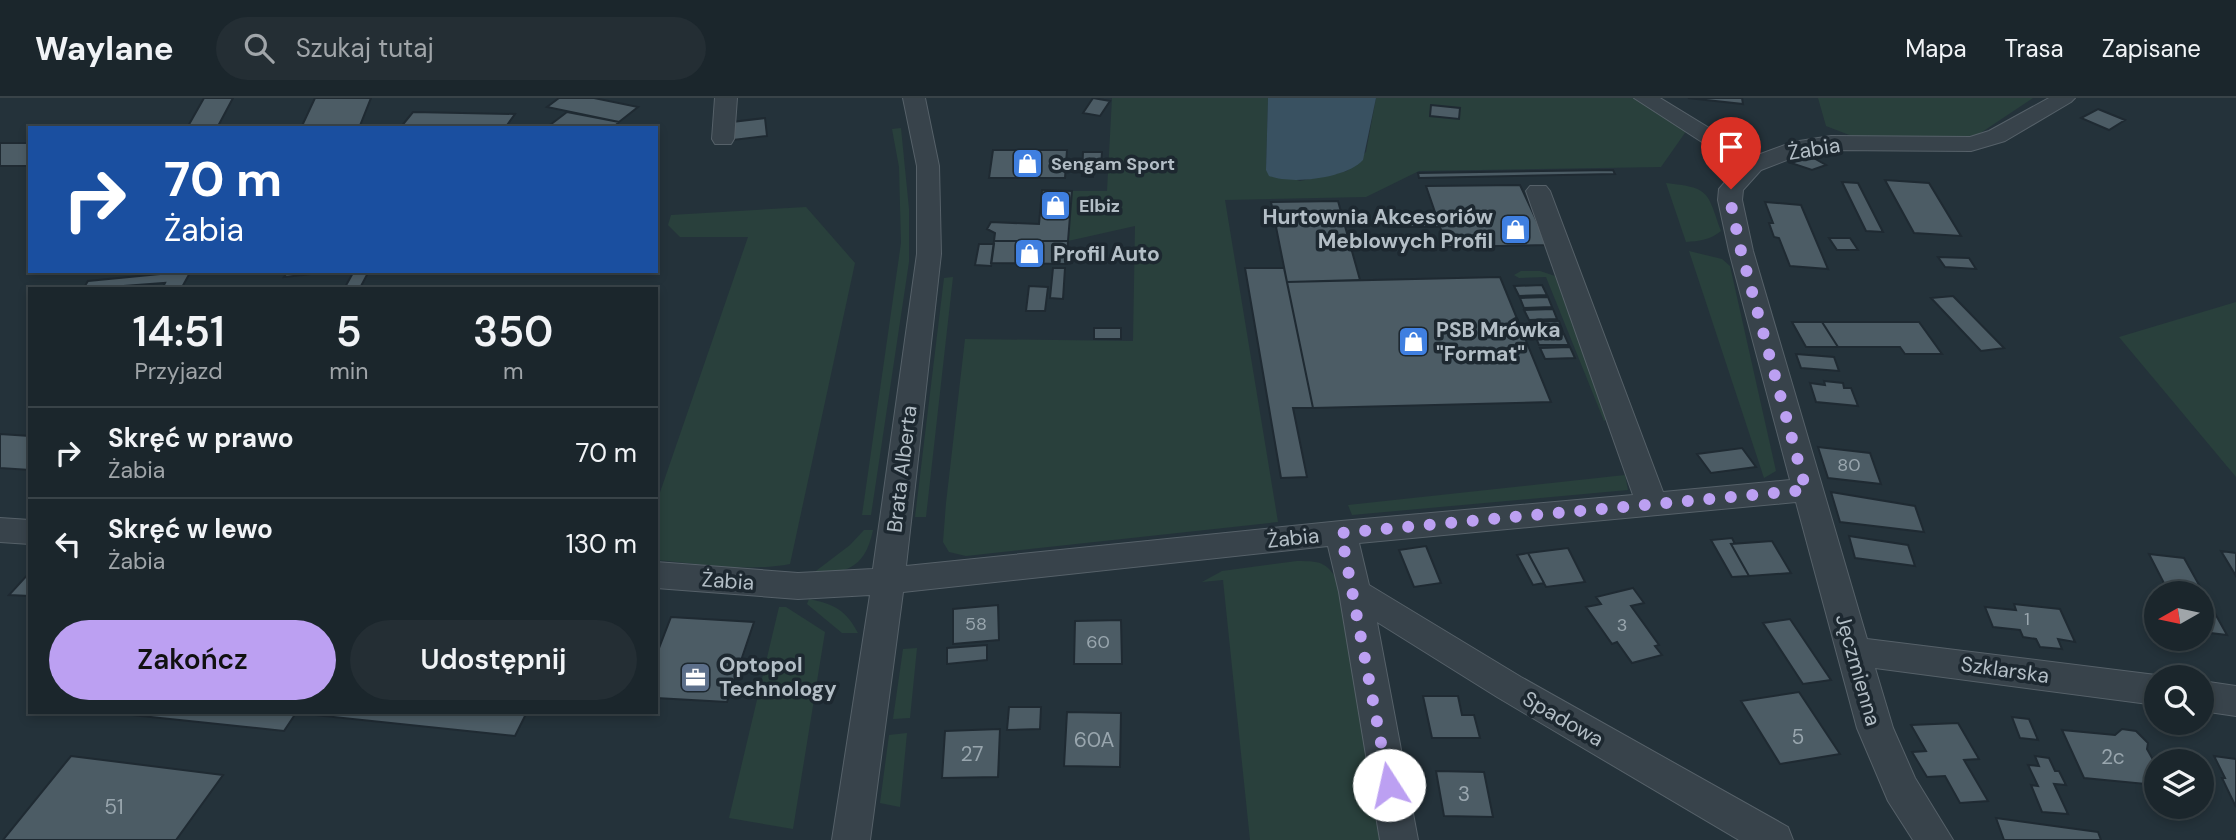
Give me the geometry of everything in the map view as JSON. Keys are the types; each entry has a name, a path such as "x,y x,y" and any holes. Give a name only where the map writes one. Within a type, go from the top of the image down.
{"street":[{"path":"723,139 726,98"},
{"name":"Brata Alberta","path":"851,840 888,581 929,254 929,178 914,98"},
{"path":"1645,98 1753,164 1736,179 1730,200 1806,490"},
{"name":"Żabia","path":"1753,164 1801,147 1831,143 1971,144 1997,136 2064,98"},
{"path":"1538,191 1652,504"},
{"name":"Żabia","path":"658,575 799,586 888,581 1341,533 1806,490"},
{"name":"Jęczmienna","path":"1806,490 1875,728 1901,789 1934,840"},
{"path":"0,530 28,533"},
{"path":"1341,533 1355,592 1399,840"},
{"name":"Spadowa","path":"1355,592 1533,701 1773,840"},
{"name":"Szklarska","path":"1853,651 2144,688"},
{"path":"2214,698 2236,701"}],"green space":[{"path":"1112,98 1268,98 1266,170 1300,181 1347,171 1366,152 1376,98 1639,98 1687,130 1661,167 1419,171 1366,197 1225,200 1278,522 966,556 949,552 943,542 965,339 1133,341 1135,226 1068,241 1072,191 1107,191"},
{"path":"1818,98 2033,98 1979,134 1965,137 1852,136 1826,126"},
{"path":"901,128 909,209 909,262 871,515 862,515 901,243 899,167 892,129"},
{"path":"1666,183 1691,187 1705,194 1713,207 1721,231 1709,238 1686,242"},
{"path":"806,207 855,263 790,564 740,567 658,560 658,498 748,237 680,237 668,225 671,215"},
{"path":"1689,251 1722,259 1730,266 1776,471 1764,478"},
{"path":"1521,271 1540,271 1555,276 1607,419 1604,421 1546,277 1519,278 1514,275"},
{"path":"953,277 926,517 915,517 944,278"},
{"path":"2236,302 2236,477 2119,337"},
{"path":"1625,475 1628,490 1352,515 1348,505"},
{"path":"864,530 873,530 869,544 858,562 842,571 808,577 850,545"},
{"path":"1297,561 1324,565 1341,586 1386,840 1250,840 1223,580 1202,582 1222,571"},
{"path":"809,599 826,603 844,613 858,633 842,633 807,604"},
{"path":"779,607 786,607 825,632 793,829 729,818"},
{"path":"917,648 910,718 893,719 903,649"},
{"path":"907,733 900,807 880,803 889,735"}],"water":[{"path":"1268,98 1376,98 1363,160 1345,171 1319,178 1291,180 1269,176 1266,170"}],"building":[{"path":"204,98 233,98 218,126 188,126"},
{"path":"315,98 371,98 360,126 302,126"},
{"path":"559,98 594,98 638,107 619,122 547,107"},
{"path":"1093,98 1110,101 1100,116 1083,113"},
{"path":"1688,98 1742,98 1743,104"},
{"path":"1431,105 1460,108 1459,119 1430,116"},
{"path":"2098,109 2125,120 2109,130 2081,118"},
{"path":"413,112 515,114 506,126 402,126"},
{"path":"567,112 619,122 615,126 550,125"},
{"path":"765,118 767,136 733,140 732,122"},
{"path":"0,143 28,143 28,166 0,166"},
{"name":"Sengam Sport","path":"993,150 1067,150 1065,178 989,178"},
{"path":"1083,152 1102,152 1101,166 1093,166 1093,177 1082,176"},
{"path":"1810,156 1826,165 1812,170 1791,163"},
{"path":"1613,170 1615,174 1419,178 1418,173"},
{"path":"1885,180 1929,183 1961,236 1914,233"},
{"path":"1842,182 1858,183 1883,232 1866,231"},
{"path":"1520,185 1548,245 1447,247 1426,186"},
{"name":"Elbiz","path":"1042,190 1072,191 1068,241 994,241 995,233 987,229 991,222 1039,224"},
{"path":"1338,201 1360,280 1287,282 1271,202"},
{"path":"1765,202 1801,205 1828,269 1790,266 1779,238 1774,237 1769,223 1773,223"},
{"path":"1436,214 1440,227 1394,227 1389,215"},
{"path":"1829,238 1850,238 1858,250 1837,250"},
{"name":"Profil Auto","path":"994,241 1068,241 1067,264 991,263"},
{"path":"979,244 994,244 991,266 975,265"},
{"path":"1938,257 1969,258 1976,269 1945,267"},
{"path":"1053,268 1065,268 1063,299 1050,298"},
{"path":"1245,268 1284,268 1313,408 1293,408 1307,477 1281,478"},
{"path":"190,273 182,287 163,287 165,283 84,287 88,281"},
{"path":"287,273 321,273 284,277"},
{"path":"353,273 368,273 361,287 345,287"},
{"name":"PSB Mrówka \"Format\"","path":"1500,277 1551,402 1313,408 1287,282"},
{"path":"1542,285 1547,295 1519,296 1514,286"},
{"path":"1029,286 1048,287 1045,311 1026,311"},
{"path":"1953,296 2004,348 1981,351 1931,298"},
{"path":"1548,297 1552,307 1524,308 1520,298"},
{"path":"1553,309 1557,319 1529,320 1524,310"},
{"path":"1559,321 1563,332 1534,333 1530,322"},
{"path":"1792,322 1822,322 1838,347 1806,347"},
{"path":"1822,322 1919,322 1942,354 1905,354 1900,347 1838,347"},
{"path":"1094,328 1121,328 1121,339 1094,339"},
{"path":"1564,334 1569,345 1539,345 1535,335"},
{"path":"1570,347 1575,358 1545,359 1540,348"},
{"path":"1796,354 1834,357 1839,371 1801,368"},
{"path":"1824,381 1843,383 1844,388 1851,388 1858,406 1816,402 1810,383 1825,385"},
{"path":"0,434 28,436 28,470 0,468"},
{"path":"1818,447 1870,453 1881,484 1828,478"},
{"path":"1742,448 1756,467 1711,473 1697,454"},
{"path":"1831,492 1915,506 1924,532 1840,522"},
{"path":"1849,536 1908,545 1915,566 1855,558"},
{"path":"1732,538 1735,544 1731,544 1749,576 1732,577 1711,540"},
{"path":"1772,541 1791,573 1749,576 1731,544"},
{"path":"1426,546 1441,583 1414,587 1399,550"},
{"path":"1568,548 1585,582 1546,587 1528,553"},
{"path":"2221,551 2236,553 2236,576"},
{"path":"1528,553 1544,583 1533,585 1517,555"},
{"path":"2149,554 2184,558 2197,581 2163,581"},
{"path":"28,574 28,596 9,595"},
{"path":"1633,588 1644,603 1631,606 1659,645 1655,646 1662,655 1632,663 1617,642 1612,644 1586,607 1601,604 1596,597"},
{"path":"2014,604 2060,609 2075,642 2058,639 2062,649 2040,647 2036,639 2023,637 2020,630 1993,627 1985,607 2016,610"},
{"path":"998,605 999,640 953,644 953,609"},
{"path":"2214,612 2227,635 2214,633"},
{"name":"Optopol Technology","path":"671,617 754,622 727,702 658,698 658,651"},
{"path":"1790,619 1831,680 1803,684 1763,623"},
{"path":"1121,620 1122,664 1074,664 1075,621"},
{"path":"987,645 987,660 947,664 947,648"},
{"path":"1799,692 1840,754 1780,764 1741,701"},
{"path":"1423,696 1458,696 1462,715 1474,715 1480,738 1432,738"},
{"path":"1009,707 1041,707 1040,729 1007,730"},
{"path":"1067,712 1121,713 1120,767 1064,766"},
{"path":"122,714 295,714 284,731"},
{"path":"306,714 526,714 515,736"},
{"path":"2012,717 2029,719 2038,740 2020,738"},
{"path":"1958,723 1979,759 1964,760 1988,801 1960,803 1945,776 1927,777 1912,752 1926,751 1911,725"},
{"path":"1000,729 998,777 942,778 945,731"},
{"path":"2122,729 2136,731 2148,743 2147,749 2144,749 2144,784 2084,778 2062,730 2115,735"},
{"path":"71,756 223,775 176,840 3,840"},
{"path":"2035,756 2049,758 2055,771 2059,771 2066,785 2054,784 2068,814 2042,812 2031,785 2038,786 2028,765 2039,766"},
{"path":"2214,756 2236,759 2236,807 2222,778 2225,778"},
{"path":"1436,771 1484,772 1493,817 1444,816"},
{"path":"1996,818 2098,832 2101,840 2004,840"}],"place":[{"name":"Sengam Sport","path":"1028,164"},
{"name":"Elbiz","path":"1056,206"},
{"name":"Hurtownia Akcesoriów Meblowych Profil","path":"1516,229"},
{"name":"Profil Auto","path":"1030,254"},
{"name":"PSB Mrówka \"Format\"","path":"1413,342"},
{"name":"Optopol Technology","path":"696,677"}],"route":[{"path":"1389,785 1355,592 1341,533 1806,490 1741,251 1730,200 1731,189"}]}
